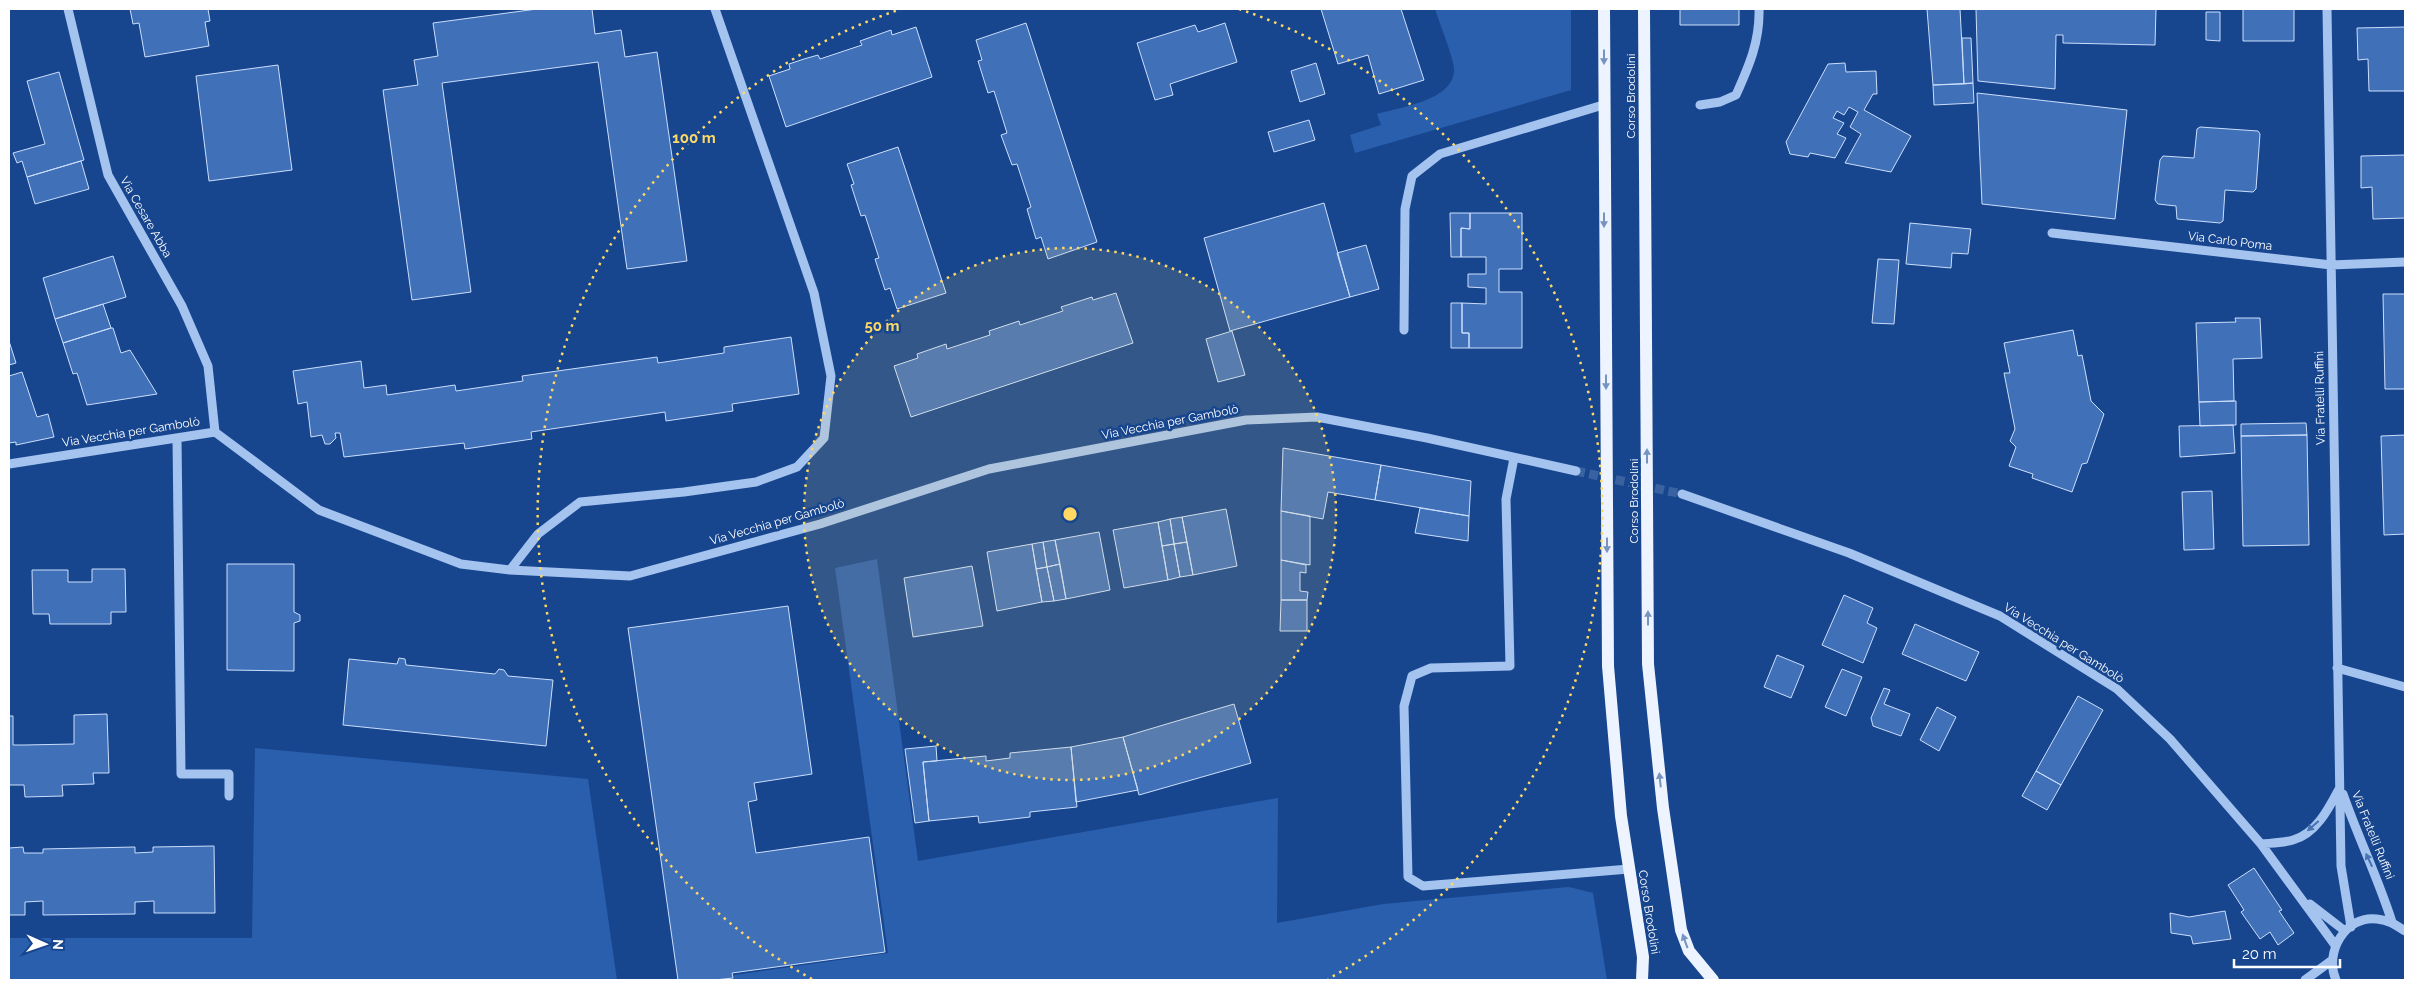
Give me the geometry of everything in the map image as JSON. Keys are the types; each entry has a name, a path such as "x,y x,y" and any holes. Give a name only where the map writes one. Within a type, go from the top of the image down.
{"main road":[{"name":"Corso Brodolini","path":"1604,9 1608,666 1621,816 1643,957 1642,980"},
{"name":"Corso Brodolini","path":"1644,9 1648,664 1663,808 1681,930 1689,951 1713,980"}],"street":[{"name":"Via Cesare Abba","path":"68,9 108,175 182,306 208,366 215,432"},
{"path":"510,570 538,534 580,502 684,492 756,482 797,467 824,438 831,376 814,293 715,9"},
{"path":"1700,105 1720,102 1736,95 1753,57 1760,29 1759,9"},
{"name":"Via Fratelli Ruffini","path":"2327,9 2341,866 2348,929"},
{"path":"1404,330 1405,209 1412,176 1440,154 1604,105"},
{"name":"Via Carlo Poma","path":"2052,233 2331,265 2405,262"},
{"name":"Via Vecchia per Gambolò","path":"9,464 215,432 319,510 461,564 510,570 630,576 820,524 989,469 1246,420 1317,417 1427,438 1576,471"},
{"path":"177,438 181,774 229,774 230,796"},
{"path":"1514,458 1506,498 1510,666 1431,668 1412,676 1404,706 1408,877 1423,886 1629,869"},
{"name":"Via Vecchia per Gambolò","path":"1682,494 1849,553 2000,616 2117,689 2170,739 2262,844 2335,945"},
{"path":"2337,668 2405,687"},
{"path":"2262,844 2294,840 2313,828 2328,812 2340,787"},
{"name":"Via Fratelli Ruffini","path":"2340,787 2356,831 2380,884 2392,922"},
{"name":"Via Vecchia per Gambolò","path":"2302,897 2348,929"},
{"path":"2336,980 2331,962 2335,945 2348,929 2359,922 2376,918 2392,922 2405,931"},
{"path":"2305,980 2331,962"}],"shaded area":[{"path":"1435,9 1571,9 1571,90 1355,153 1350,135 1381,125 1377,114 1412,105 1437,95 1446,88 1452,79 1453,62"},
{"path":"877,559 918,861 1278,798 1277,923 1383,904 1569,887 1593,893 1607,980 700,980 888,953 835,568"},
{"path":"255,748 588,779 617,980 9,980 9,938 252,938"}],"building":[{"path":"130,9 208,9 210,21 205,22 209,46 145,57 139,23 133,24"},
{"path":"537,9 592,9 595,34 621,30 625,57 657,52 687,261 627,269 598,62 442,83 471,292 412,300 383,90 418,85 414,60 438,56 433,23"},
{"path":"1321,9 1401,9 1424,80 1379,94 1368,55 1338,64"},
{"path":"1680,9 1739,9 1739,25 1680,25"},
{"path":"1927,9 1960,9 1964,84 1933,85"},
{"path":"1976,9 2156,9 2155,45 2063,43 2063,35 2056,35 2055,89 1978,81"},
{"path":"2243,9 2294,9 2294,41 2243,41"},
{"path":"2206,12 2220,12 2220,41 2206,40"},
{"path":"1026,23 1097,242 1048,259 1041,237 1036,239 1027,209 1031,207 1017,164 1012,165 1001,135 1007,133 994,91 988,93 978,61 982,60 976,40"},
{"path":"1225,23 1237,62 1170,84 1173,95 1155,100 1137,43 1195,25 1198,32"},
{"path":"916,27 932,77 786,127 769,76 790,69 789,64 818,55 820,59 862,45 860,41 891,30 892,35"},
{"path":"2405,27 2405,91 2369,91 2368,59 2358,60 2357,28"},
{"path":"1962,38 1971,38 1973,83 1964,84"},
{"path":"1316,63 1325,94 1300,102 1291,71"},
{"path":"1845,63 1846,72 1876,71 1877,94 1873,94 1864,110 1911,136 1891,172 1845,163 1861,134 1850,127 1858,112 1849,107 1844,115 1837,111 1833,118 1844,123 1837,134 1846,138 1835,158 1810,153 1808,157 1790,154 1786,142 1828,64"},
{"path":"278,65 292,170 209,181 196,76"},
{"path":"59,72 84,160 27,177 22,161 17,163 13,153 45,144 27,81"},
{"path":"1973,83 1974,103 1934,105 1933,85"},
{"path":"1977,93 2127,110 2115,219 1982,204"},
{"path":"1309,120 1315,140 1274,152 1268,132"},
{"path":"2200,127 2258,131 2260,134 2256,189 2253,192 2225,190 2223,221 2220,223 2177,219 2176,206 2158,204 2155,200 2160,160 2163,156 2194,158 2197,129"},
{"path":"898,147 946,293 897,309 890,288 885,290 875,259 879,258 865,215 861,216 851,185 854,184 847,164"},
{"path":"2405,155 2405,218 2373,219 2372,187 2361,188 2361,156"},
{"path":"81,161 89,189 35,204 27,177"},
{"path":"1324,203 1350,297 1230,331 1204,238"},
{"path":"1450,213 1470,213 1470,229 1461,228 1461,257 1451,257"},
{"path":"1470,213 1522,213 1522,269 1499,269 1499,292 1522,292 1522,348 1469,348 1469,333 1462,333 1462,303 1486,304 1486,288 1468,287 1468,274 1486,274 1486,257 1461,257 1461,228 1470,229"},
{"path":"1910,223 1971,229 1968,254 1952,253 1951,268 1906,264"},
{"path":"1366,245 1379,289 1350,297 1337,253"},
{"path":"113,256 126,297 55,319 43,278"},
{"path":"1878,259 1899,260 1894,324 1872,323"},
{"path":"1116,293 1133,343 911,417 894,366 918,358 917,354 946,344 947,349 990,335 989,331 1019,321 1020,325 1063,311 1061,307 1092,297 1093,300"},
{"path":"2383,294 2405,294 2405,389 2385,389"},
{"path":"1451,303 1462,303 1462,333 1469,333 1469,348 1451,348"},
{"path":"103,304 111,328 63,343 55,319"},
{"path":"2235,318 2260,318 2262,358 2233,359 2234,401 2199,402 2196,323 2236,322"},
{"path":"113,328 121,353 130,350 157,394 87,405 77,373 73,374 63,343"},
{"path":"2073,330 2078,356 2082,355 2091,401 2104,414 2087,463 2082,464 2072,492 2032,478 2033,474 2009,466 2016,447 2010,441 2015,429 2004,373 2010,373 2004,343"},
{"path":"1232,331 1245,375 1218,382 1206,339"},
{"path":"791,337 799,394 732,404 733,411 666,421 665,412 531,432 532,439 465,449 464,443 344,457 340,433 335,433 336,438 330,444 325,444 322,435 311,437 307,402 298,404 293,371 361,361 364,388 386,385 387,395 455,385 456,391 523,381 522,376 657,357 658,363 724,353 724,347"},
{"path":"9,341 16,363 9,365"},
{"path":"22,372 37,417 48,414 54,437 16,445 16,442 9,443 9,376"},
{"path":"2236,401 2236,425 2200,426 2199,402"},
{"path":"2306,423 2307,435 2241,436 2241,424"},
{"path":"2233,425 2235,453 2180,457 2179,426"},
{"path":"2307,435 2309,545 2243,546 2241,436"},
{"path":"2405,435 2405,534 2384,535 2381,436"},
{"path":"1283,448 1381,465 1375,500 1328,492 1323,519 1281,511"},
{"path":"1381,465 1471,481 1469,516 1375,500"},
{"path":"2212,491 2214,549 2184,550 2182,492"},
{"path":"1420,508 1469,516 1468,541 1415,533"},
{"path":"1226,509 1237,566 1193,575 1182,517"},
{"path":"1281,511 1310,516 1310,565 1281,560"},
{"path":"1182,517 1187,542 1174,544 1170,519"},
{"path":"1170,519 1174,544 1162,546 1158,522"},
{"path":"1158,522 1168,580 1124,588 1113,530"},
{"path":"1099,532 1110,590 1066,599 1055,540"},
{"path":"1055,540 1060,564 1047,567 1043,542"},
{"path":"1043,542 1047,567 1036,569 1032,544"},
{"path":"1187,542 1193,575 1180,577 1174,544"},
{"path":"1032,544 1042,602 997,611 987,552"},
{"path":"1174,544 1180,577 1168,580 1162,546"},
{"path":"1281,560 1306,565 1306,573 1300,572 1300,591 1308,592 1307,600 1281,600"},
{"path":"227,564 294,564 294,612 300,615 300,621 294,623 294,671 227,670"},
{"path":"1060,564 1066,599 1054,601 1047,567"},
{"path":"972,566 983,626 913,637 904,578"},
{"path":"1047,567 1054,601 1042,602 1036,569"},
{"path":"92,569 125,569 126,612 111,612 111,624 50,624 49,614 33,614 32,570 68,570 68,582 92,582"},
{"path":"1844,595 1873,608 1867,623 1877,628 1863,663 1822,645"},
{"path":"1281,600 1307,600 1307,631 1280,631"},
{"path":"788,606 812,774 754,783 757,800 748,802 756,853 869,837 885,952 732,973 733,978 678,980 628,628"},
{"path":"1915,624 1979,652 1966,681 1902,654"},
{"path":"1777,655 1804,666 1791,698 1764,687"},
{"path":"399,658 405,659 406,665 495,674 499,669 504,670 508,676 553,680 546,746 343,725 349,659 397,664"},
{"path":"1842,669 1862,677 1846,716 1825,707"},
{"path":"1884,688 1890,690 1884,704 1910,714 1901,736 1873,726 1871,718"},
{"path":"2078,696 2103,710 2061,785 2036,771"},
{"path":"1234,704 1251,763 1139,795 1123,737"},
{"path":"1937,707 1956,717 1939,751 1920,740"},
{"path":"107,714 109,773 93,773 94,784 62,785 63,796 25,797 24,785 9,785 9,716 13,716 13,745 74,744 74,715"},
{"path":"1123,737 1138,790 1076,802 1071,747"},
{"path":"936,746 937,761 923,762 929,821 915,823 905,749"},
{"path":"1071,747 1077,807 1030,812 1030,817 979,823 978,816 929,821 923,762 986,756 986,761 1010,758 1010,753"},
{"path":"2036,771 2061,785 2047,810 2022,796"},
{"path":"214,846 215,913 154,913 154,901 135,902 135,914 43,915 43,901 25,902 25,915 9,915 9,848 23,847 24,853 43,853 43,849 135,847 135,853 153,852 153,847"},
{"path":"2254,868 2282,910 2279,911 2294,933 2278,945 2270,932 2260,939 2241,912 2244,910 2228,885"},
{"path":"2225,911 2231,939 2193,944 2191,936 2171,933 2170,913 2189,917"}],"tunnel":[{"path":"1576,471 1682,494"}]}
